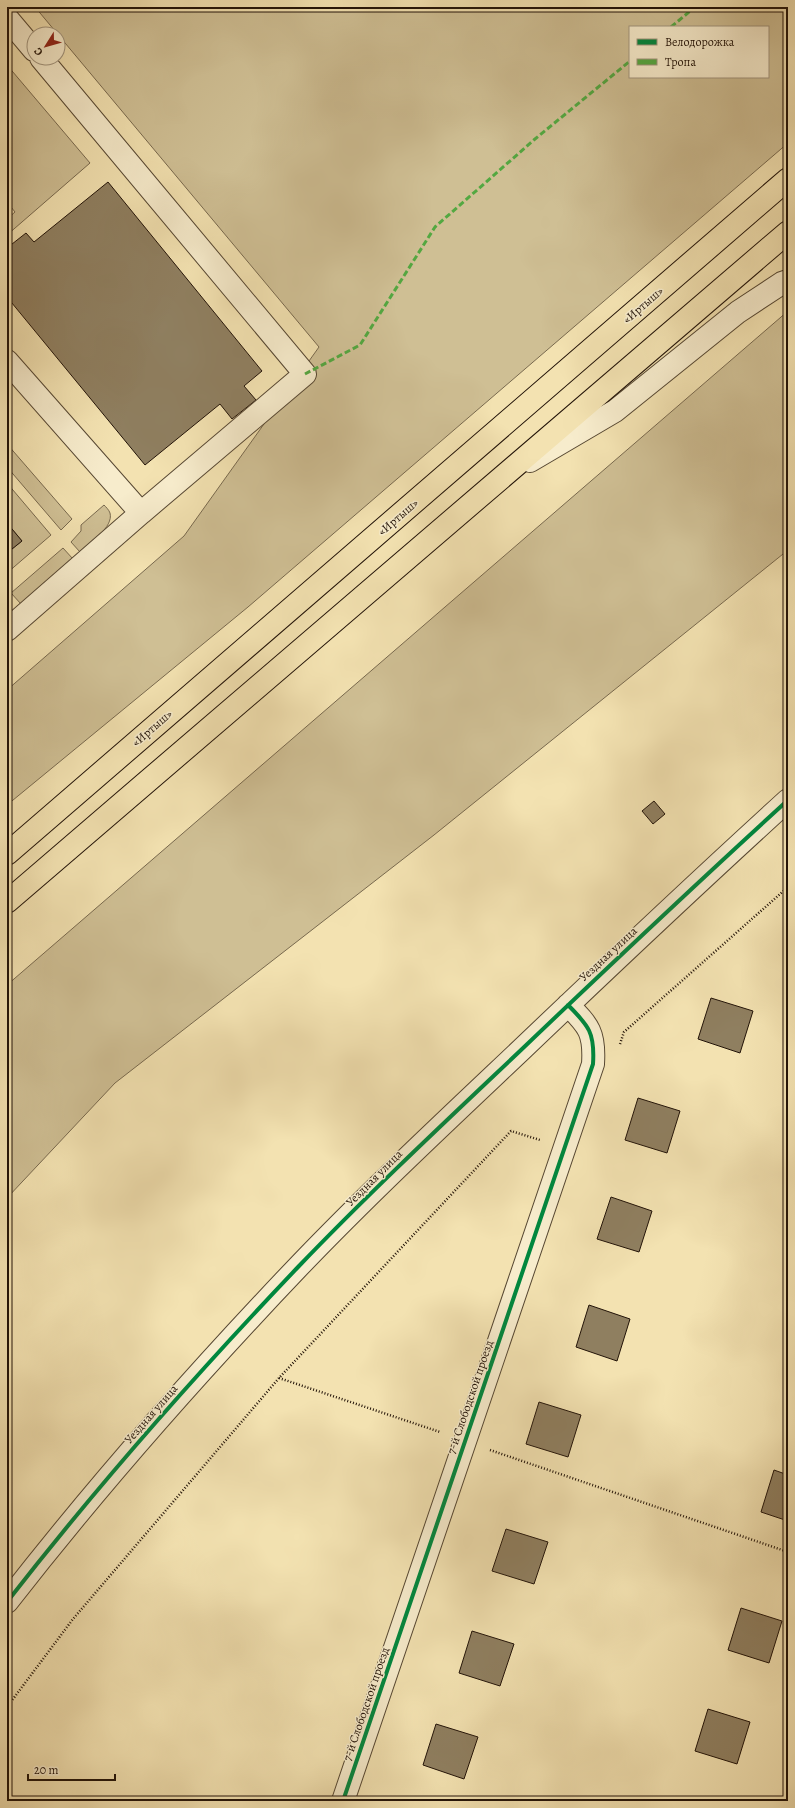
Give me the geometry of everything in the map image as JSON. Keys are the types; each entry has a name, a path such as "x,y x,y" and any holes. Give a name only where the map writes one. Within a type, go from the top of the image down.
{"highway":[{"name":"«Иртыш»","path":"7,854 788,179"},
{"path":"7,902 379,582 509,474 788,232"}],"street":[{"path":"7,18 26,41"},
{"path":"7,630 141,513 306,374 48,66"},
{"path":"509,474 615,411 738,312 782,283 788,281"},
{"path":"7,361 141,513"},
{"path":"770,816 788,787"},
{"name":"Уездная улица","path":"7,1602 44,1554 169,1407 300,1265 427,1140 568,1005 788,800"},
{"name":"7-й Слободской проезд","path":"343,1801 593,1064 594,1045 587,1024 568,1005"}],"path":[{"path":"619,1047 624,1032 788,887"},
{"path":"7,1707 73,1619 279,1378 511,1132 565,1147"},
{"path":"279,1378 788,1552"}],"shaded area":[{"path":"35,7 788,7 788,143 248,607 7,805 7,690 184,536 319,347 66,44 66,26 51,26"},
{"path":"7,65 90,163 7,235 7,219 15,212 7,202"},
{"path":"788,311 788,550 434,835 115,1083 7,1198 7,985"},
{"path":"7,444 72,519 61,530 7,467"},
{"path":"7,483 51,535 7,573 7,553 22,541 7,523"},
{"path":"104,505 110,513 108,524 95,540 80,552 71,542 81,531 81,525"},
{"path":"63,548 73,559 21,604 11,593"}],"building":[{"path":"108,182 262,371 244,386 256,400 232,419 220,404 145,465 7,297 7,260 9,259 7,257 7,248 26,233 34,242"},
{"path":"7,523 22,541 7,553"},
{"path":"654,801 665,814 653,824 642,811"},
{"path":"711,998 753,1011 740,1053 698,1039"},
{"path":"638,1098 680,1111 667,1153 625,1140"},
{"path":"611,1197 652,1211 639,1252 597,1239"},
{"path":"589,1305 630,1319 617,1361 576,1347"},
{"path":"539,1402 581,1415 568,1457 526,1444"},
{"path":"774,1470 788,1475 788,1521 761,1512"},
{"path":"506,1529 548,1542 534,1584 492,1571"},
{"path":"741,1608 782,1621 769,1663 728,1650"},
{"path":"472,1631 514,1644 500,1686 459,1673"},
{"path":"708,1709 750,1722 737,1764 695,1751"},
{"path":"436,1724 478,1737 464,1779 423,1765"}],"marked path":[{"path":"672,26 695,7"},
{"path":"305,374 360,345 435,227 535,139 629,62"}],"cycle path":[{"path":"7,1602 112,1472 223,1347 326,1238 408,1157 587,987 788,800"},
{"path":"343,1801 593,1064 592,1037 586,1025 568,1005"}]}
